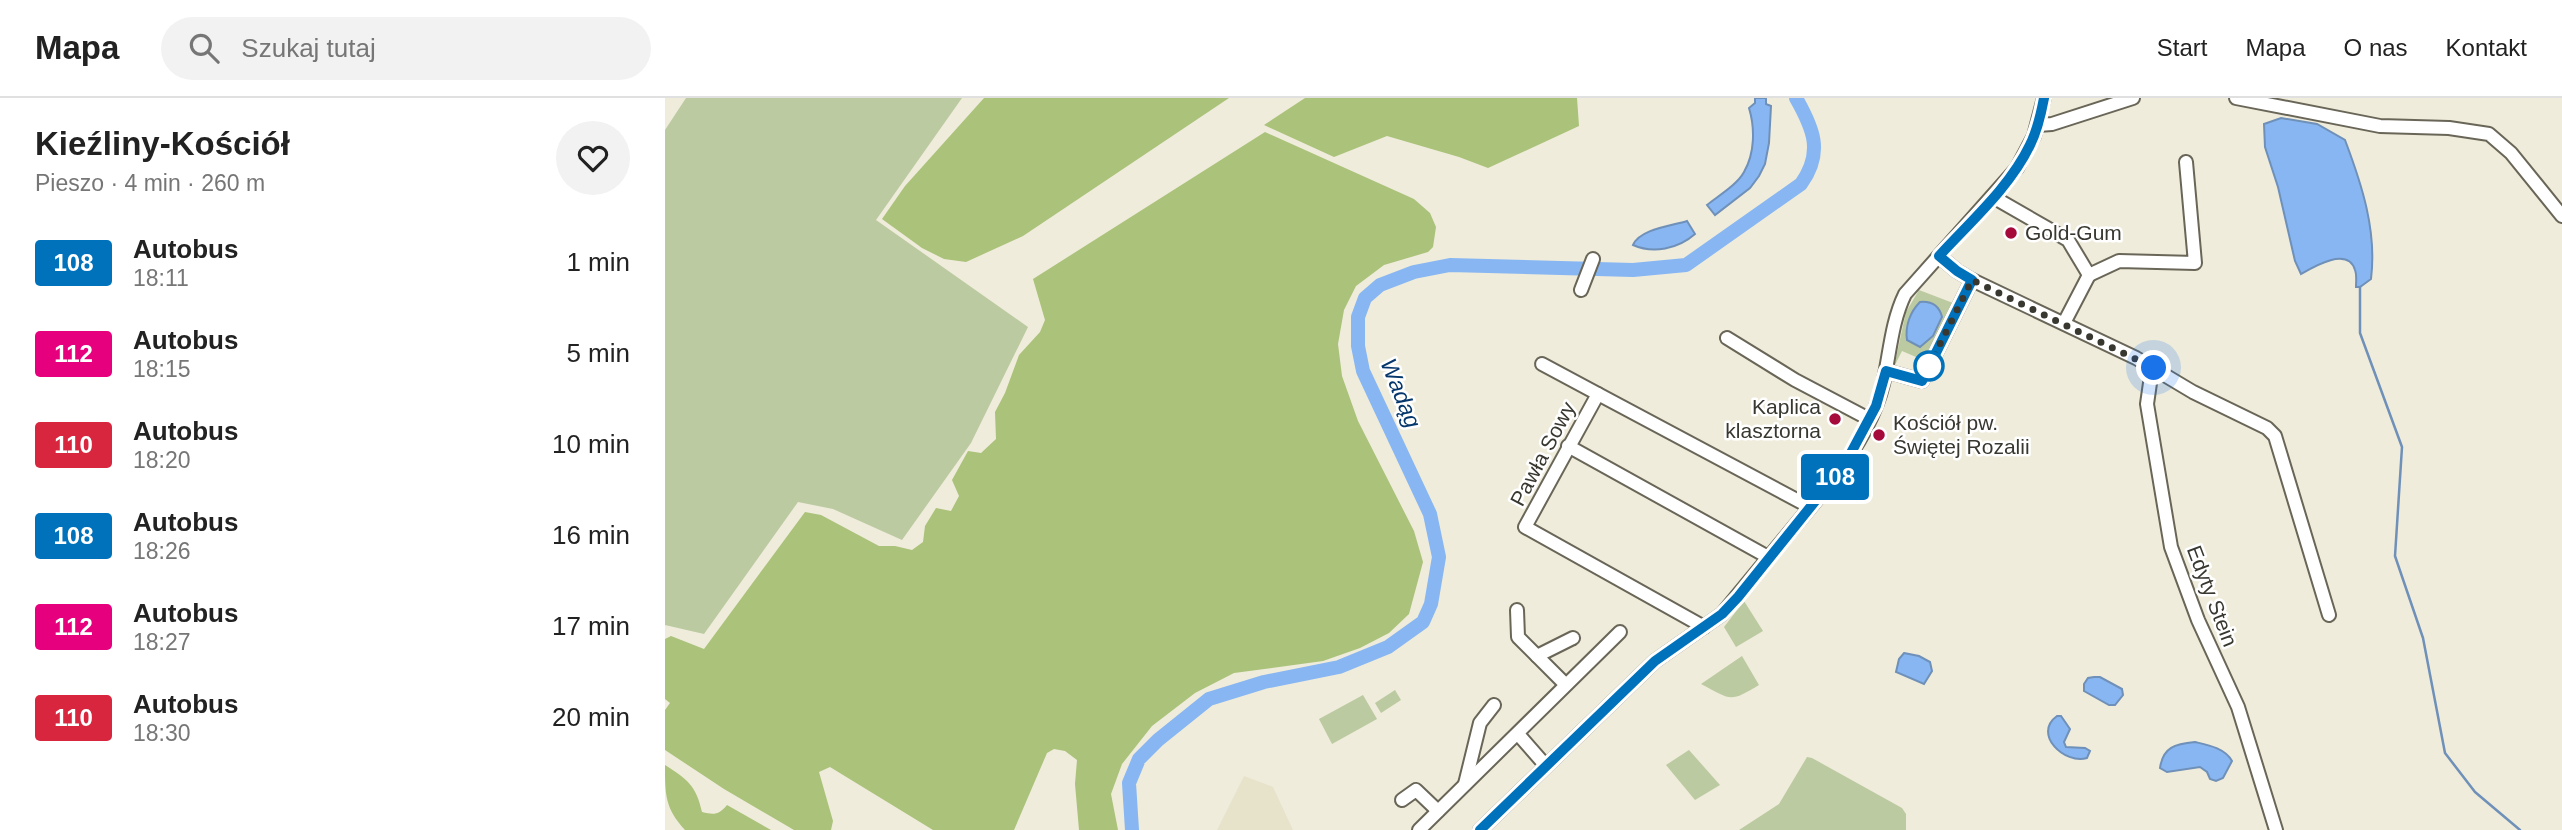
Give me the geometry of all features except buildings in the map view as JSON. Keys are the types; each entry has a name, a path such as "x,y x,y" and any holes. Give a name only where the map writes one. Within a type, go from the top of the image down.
{"street":[{"path":"1482,829 1655,661 1722,614 1845,464 1876,406 1898,309 1905,294 1993,197 2024,158 2038,125 2045,98"},
{"path":"2038,125 2052,124 2133,98"},
{"path":"2236,98 2380,126 2449,128 2489,134 2511,153 2562,216"},
{"path":"2064,323 2088,275 2119,261 2195,263 2186,162"},
{"path":"1993,197 2068,240 2088,275"},
{"path":"1939,256 1972,280 2154,368 2193,392 2267,428 2274,436 2329,615"},
{"path":"1581,290 1593,259"},
{"path":"1886,371 1922,381 1972,280"},
{"path":"1727,338 1795,380 1869,419"},
{"path":"1542,364 1598,394"},
{"name":"Edyty Stein","path":"2154,368 2147,404 2171,547 2198,620 2238,707 2276,830"},
{"name":"Pawła Sowy","path":"1704,627 1525,527 1598,394 1810,507"},
{"path":"1568,446 1768,557"},
{"path":"1517,610 1518,637 1565,684"},
{"path":"1419,830 1620,632"},
{"path":"1537,656 1573,638"},
{"path":"1465,784 1480,723 1494,705"},
{"path":"1518,734 1546,765"},
{"path":"1472,753 1487,762"},
{"path":"1402,800 1416,790 1438,811"}],"shaded area":[{"path":"1244,776 1273,787 1293,830 1217,830"}],"green space":[{"path":"686,98 962,98 876,220 1028,327 971,443 902,540 833,509 798,502 704,634 665,625 665,130"},
{"path":"984,98 1229,98 1023,236 966,262 944,259 922,248 882,219 905,186"},
{"path":"1305,98 1577,98 1579,126 1488,168 1387,136 1334,157 1264,125"},
{"path":"1265,132 1414,199 1430,213 1436,227 1433,247 1428,252 1384,265 1356,286 1344,310 1338,344 1342,376 1358,421 1414,531 1423,562 1409,614 1389,633 1360,648 1323,661 1234,673 1195,693 1152,726 1122,764 1111,794 1118,830 1079,830 1075,784 1077,760 1065,751 1054,749 1047,753 1014,830 933,830 830,767 819,772 833,821 831,830 794,830 665,750 665,710 670,703 665,699 665,639 671,636 704,649 805,512 821,515 879,546 912,550 923,542 925,526 936,508 951,511 959,496 952,480 968,451 981,453 996,439 995,412 1019,355 1040,332 1045,320 1033,279"},
{"path":"1919,290 1953,303 1921,368 1914,364 1916,357 1902,351 1894,367 1906,312","holes":["1920,302 1942,317 1933,336 1906,332 1910,317"]},
{"path":"1744,601 1763,631 1736,647 1724,627"},
{"path":"1742,656 1759,685 1742,695 1730,697 1701,684"},
{"path":"1395,690 1401,700 1381,713 1375,703"},
{"path":"1363,695 1377,719 1332,744 1319,719"},
{"path":"1689,750 1720,785 1695,800 1666,765"},
{"path":"1807,757 1902,808 1906,814 1906,830 1739,830 1779,804"},
{"path":"665,765 689,784 697,795 702,812 716,813 727,805 771,830 685,830 673,815 667,800"}],"water":[{"path":"1755,98 1766,98 1766,104 1771,106 1765,164 1750,188 1715,215 1707,205 1737,181 1748,165 1753,140 1749,108 1755,103"},
{"path":"2281,118 2317,124 2345,140 2367,208 2372,243 2371,279 2360,287 2356,287 2355,270 2351,263 2345,260 2330,260 2301,274 2295,261 2278,187 2265,147 2264,124"},
{"path":"1687,221 1695,234 1681,243 1657,249 1633,245 1642,235"},
{"path":"1920,302 1934,305 1942,317 1933,336 1920,347 1907,340 1907,330 1913,310"},
{"path":"1904,653 1930,662 1932,671 1924,684 1896,672 1899,659"},
{"path":"2100,677 2122,689 2123,695 2115,705 2109,705 2084,691 2088,678"},
{"path":"2057,716 2061,716 2070,729 2064,742 2066,747 2085,748 2090,751 2087,758 2070,757 2054,746 2048,731 2050,723"},
{"path":"2195,742 2216,748 2229,757 2232,761 2223,778 2216,781 2210,779 2207,772 2200,767 2167,772 2160,768 2164,755 2171,748"}],"waterway":[{"name":"Wadąg","path":"1132,830 1129,783 1139,759 1209,699 1264,682 1339,667 1388,647 1423,622 1431,604 1439,557 1430,514 1363,371 1358,346 1358,317 1365,298 1380,285 1414,272 1450,265 1633,270 1686,265 1801,184 1808,172 1814,151 1811,130 1796,98"},
{"path":"2360,287 2360,333 2402,447 2395,556 2423,638 2445,753 2475,792 2520,830"}],"bus line":[{"name":"108","path":"1480,830 1655,661 1722,614 1738,597 1845,464 1876,406 1886,371 1922,381 1972,280 1939,256 1993,197 2024,158 2034,136 2044,98"}],"place":[{"name":"Gold-Gum","path":"2011,233"},
{"name":"Kaplica klasztorna","path":"1835,419"},
{"name":"Kościół pw. Świętej Rozalii","path":"1879,435"}],"route":[{"path":"1929,366 1972,280 2154,368"}]}
